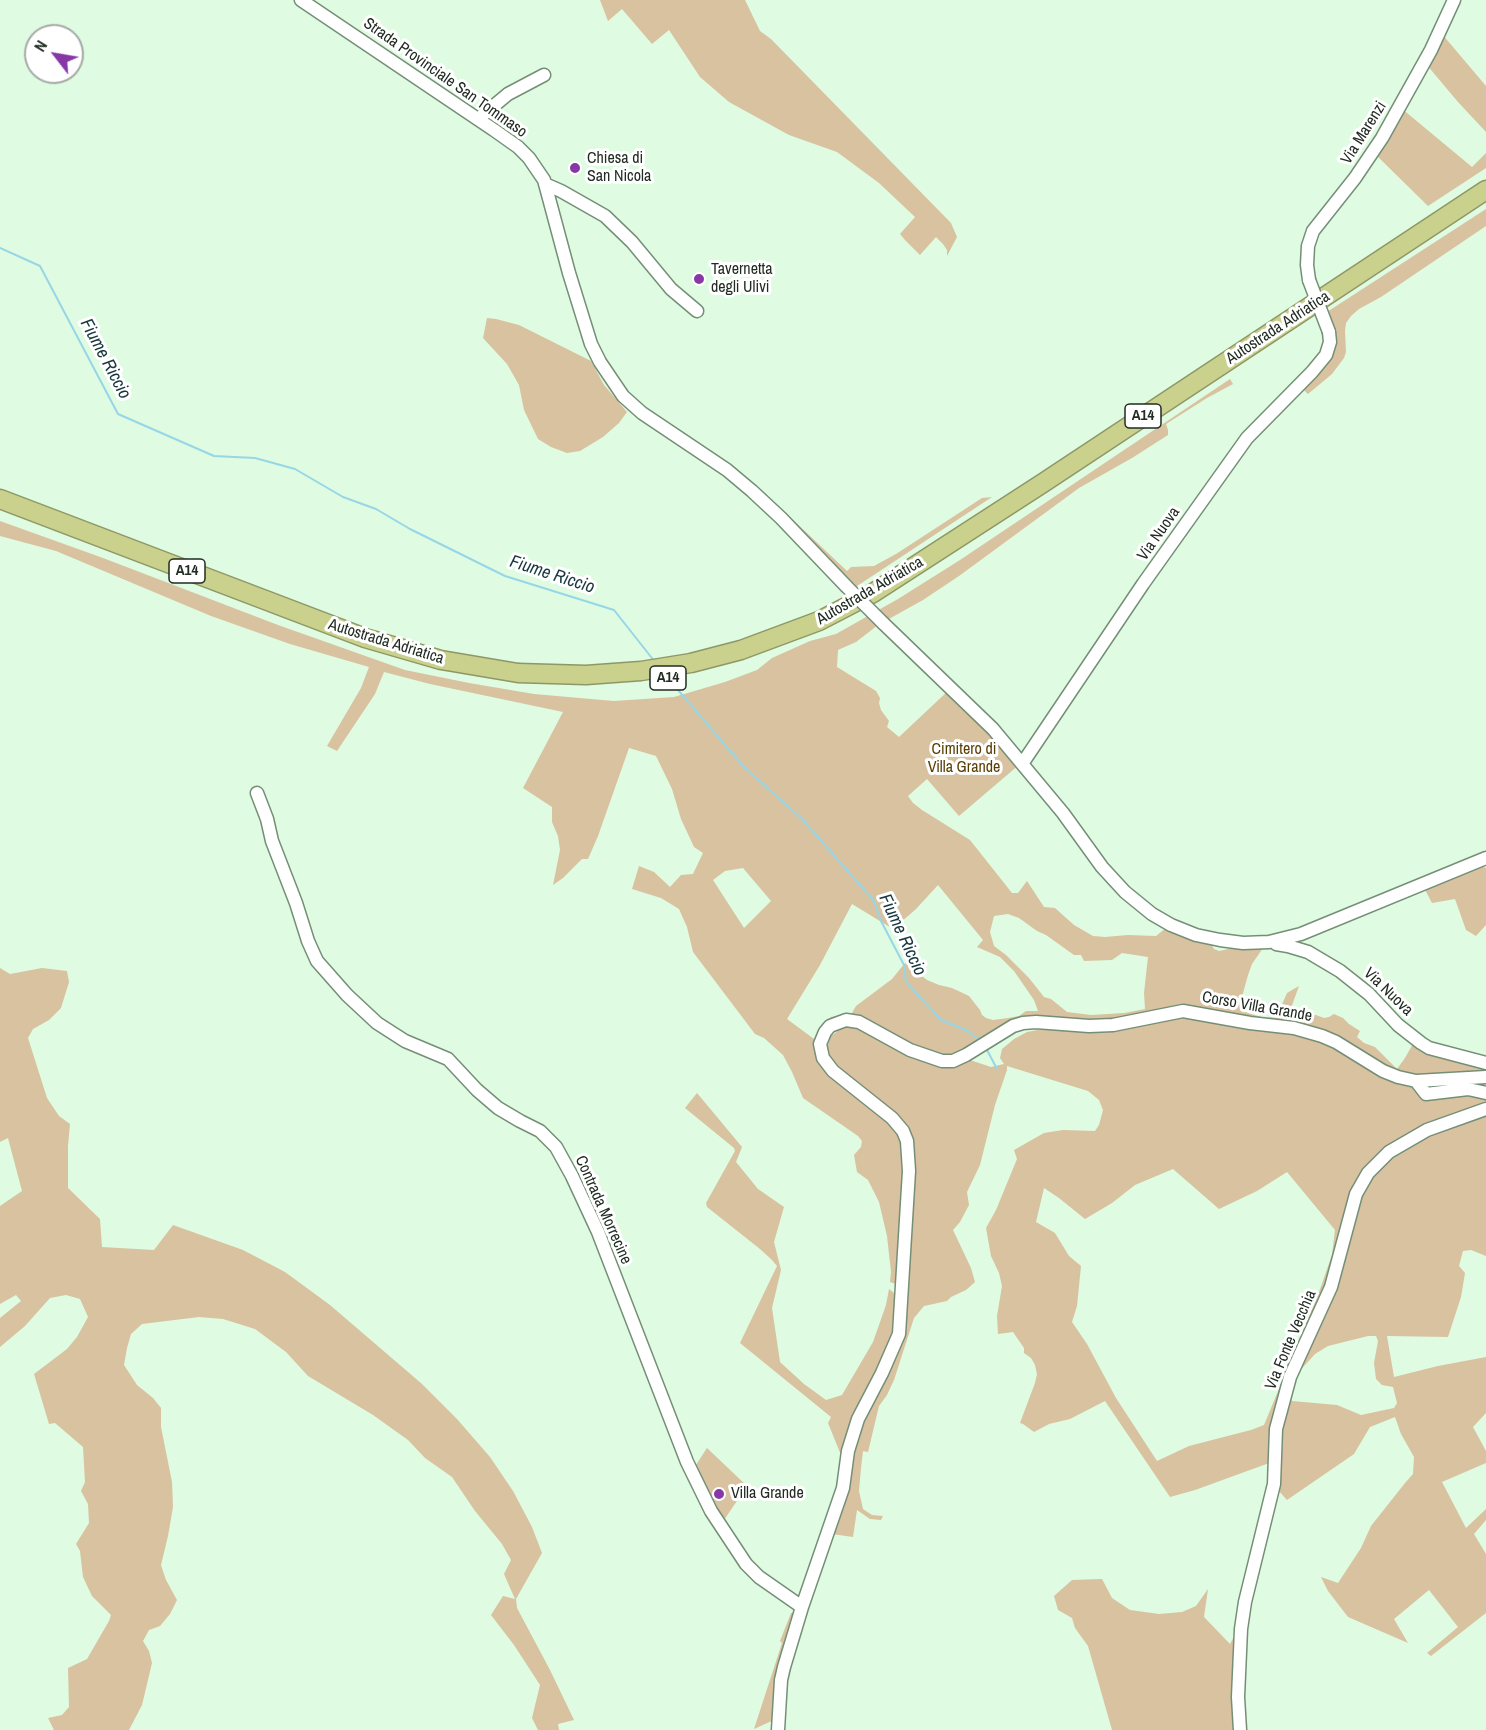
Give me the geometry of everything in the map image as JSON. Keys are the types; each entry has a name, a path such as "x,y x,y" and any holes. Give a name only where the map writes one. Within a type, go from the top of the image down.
{"highway":[{"name":"Autostrada Adriatica","path":"795,636 905,573 1486,190"},
{"name":"Autostrada Adriatica","path":"0,511 396,654 535,679 614,674 691,663 842,622 904,586 1486,203"},
{"name":"Autostrada Adriatica","path":"0,499 373,646"}],"street":[{"name":"Strada Provinciale San Tommaso","path":"301,0 478,119 518,147 529,158 545,184 591,344 623,396 642,413 727,470 752,491 883,623"},
{"name":"Via Marenzi","path":"1329,332 1309,280 1308,254 1314,231 1355,178 1382,138 1431,50 1454,0"},
{"path":"478,119 508,94 544,75"},
{"path":"545,184 605,216 632,242 671,289 697,311"},
{"name":"Via Nuova","path":"1022,764 1143,584 1247,438 1326,355 1330,342 1329,332"},
{"name":"Via Nuova","path":"883,623 993,729 1063,813 1102,867 1125,892 1152,914 1171,925 1197,935 1243,943 1269,942 1288,945 1308,952 1340,971 1363,989 1398,1025 1421,1043 1429,1048 1486,1064"},
{"name":"Contrada Morrecine","path":"257,793 272,841 317,961 347,995 377,1023 405,1041 448,1059 498,1108 540,1131 556,1147 598,1232 687,1462 711,1511 746,1564 759,1577 802,1607"},
{"name":"Via Nuova","path":"1269,942 1301,934 1486,858"},
{"name":"Corso Villa Grande","path":"802,1607 843,1488 848,1451 858,1419 882,1373 898,1334 909,1181 907,1141 903,1131 892,1118 833,1071 823,1058 820,1044 825,1032 831,1026 846,1020 859,1023 910,1050 942,1061 953,1061 1013,1026 1036,1022 1089,1026 1113,1025 1183,1011 1294,1028 1312,1033 1336,1042 1383,1071 1416,1081 1486,1077"},
{"path":"1416,1081 1426,1094 1468,1089 1486,1093"},
{"name":"Via Fonte Vecchia","path":"1240,1730 1238,1696 1240,1629 1274,1484 1276,1429 1290,1377 1331,1287 1356,1194 1368,1173 1389,1152 1427,1130 1486,1109"},
{"path":"778,1730 781,1680 802,1607"}],"green space":[{"path":"600,0 745,0 760,31 771,39 951,223 957,237 947,256 947,250 936,237 920,255 900,234 915,217 879,183 837,152 789,135 729,102 700,77 669,30 652,44 622,9 608,21"},
{"path":"1442,34 1486,86 1486,132 1426,64"},
{"path":"1401,108 1472,167 1486,153 1486,168 1428,206 1374,153"},
{"path":"1486,209 1486,226 1351,316 1346,323 1344,358 1332,374 1308,394 1302,388 1327,361 1327,312"},
{"path":"487,318 519,325 591,361 604,385 627,412 619,423 603,437 580,451 567,453 538,439 524,410 519,385 507,364 483,338"},
{"name":"Cimitero di Villa Grande","path":"1230,379 1233,384 1166,424 1168,435 1079,488 923,600 878,625 856,642 838,650 837,667 876,691 880,698 881,710 889,721 887,727 899,737 949,690 1020,764 959,816 927,779 908,796 922,810 970,840 1012,893 1018,893 1027,881 1044,907 1055,908 1074,925 1093,936 1156,936 1166,928 1210,942 1214,949 1219,951 1238,947 1263,948 1252,964 1240,1004 1243,1011 1251,1014 1265,1018 1274,1017 1287,993 1299,986 1286,1022 1188,1008 1113,1021 1040,1018 965,1052 943,1058 843,1018 817,1049 896,1128 908,1154 899,1285 890,1282 887,1236 879,1202 868,1180 857,1172 854,1155 861,1147 862,1141 803,1098 783,1055 764,1038 755,1034 693,952 687,927 679,909 661,898 632,889 639,866 654,872 670,887 681,875 693,874 703,853 694,847 681,819 672,789 656,756 629,748 588,859 582,859 553,885 560,850 558,836 552,822 552,807 523,788 563,712 384,672 375,694 337,751 327,746 361,688 369,667 290,644 211,616 56,551 0,536 0,521 405,670 534,694 614,701 674,697 757,670 772,658 810,641 836,634 960,560","holes":["743,868 771,901 744,928 713,880 725,871","938,885 983,940 977,947 1000,957 1014,971 1034,1000 1038,1011 1026,1011 1019,1016 1008,1018 993,1020 986,1018 969,996 927,980 905,963 892,979 856,1006 849,1018 840,1015 831,1017 822,1024 814,1039 787,1019 820,965 852,904 893,929","1008,914 1019,918 1074,955 1081,955 1084,961 1112,960 1122,953 1148,957 1144,993 1145,1009 1091,1015 1067,1012 1051,999 1044,997 1029,978 994,946 990,932 994,916"]},
{"path":"992,497 854,588 773,503 847,571 851,567 874,566 982,498"},
{"path":"1477,864 1486,868 1486,925 1476,936 1466,930 1455,899 1432,903 1423,886"},
{"path":"0,968 10,974 42,968 67,971 69,982 61,1008 49,1020 33,1029 28,1038 47,1098 59,1116 70,1124 68,1188 100,1219 102,1247 154,1250 173,1225 243,1250 285,1272 330,1305 422,1384 490,1457 513,1491 532,1527 542,1553 516,1599 517,1608 574,1720 558,1724 559,1730 538,1730 532,1718 540,1685 491,1615 503,1596 515,1599 504,1574 511,1560 502,1544 475,1511 452,1477 425,1458 408,1440 373,1415 308,1376 286,1352 255,1329 223,1319 199,1317 142,1324 131,1334 124,1365 137,1385 161,1408 161,1427 172,1482 173,1507 161,1565 177,1600 170,1614 160,1626 149,1630 143,1641 152,1663 142,1705 129,1730 54,1730 48,1718 62,1715 69,1707 68,1668 87,1659 111,1615 92,1596 83,1577 80,1551 76,1544 89,1523 88,1504 81,1491 85,1482 83,1447 55,1423 49,1424 34,1374 67,1349 77,1337 88,1317 80,1299 66,1295 50,1298 25,1326 0,1347 0,1318 21,1301 16,1295 0,1304 0,1206 22,1191 8,1138 0,1142"},
{"path":"1304,1014 1324,1018 1334,1014 1360,1031 1357,1037 1364,1043 1375,1047 1397,1069 1414,1042 1486,1066 1486,1069 1478,1072 1412,1075 1417,1093 1427,1098 1468,1092 1486,1096 1486,1256 1471,1250 1463,1251 1459,1266 1465,1273 1461,1297 1448,1337 1387,1336 1394,1377 1486,1357 1486,1413 1473,1427 1486,1451 1486,1463 1442,1482 1466,1528 1486,1509 1486,1520 1474,1534 1486,1554 1486,1613 1431,1656 1427,1653 1458,1627 1429,1590 1394,1619 1408,1643 1348,1617 1328,1591 1321,1577 1338,1583 1361,1548 1371,1526 1413,1474 1414,1457 1401,1434 1395,1417 1370,1427 1354,1454 1287,1500 1278,1490 1272,1462 1170,1497 1105,1401 1070,1419 1049,1424 1034,1432 1020,1423 1037,1374 1031,1358 1024,1353 1024,1348 1013,1332 998,1334 997,1316 1002,1286 991,1256 986,1228 1017,1159 1014,1150 1044,1133 1063,1130 1095,1131 1103,1110 1099,1100 1088,1091 1007,1066 980,1165 967,1192 969,1205 953,1230 975,1282 947,1301 924,1306 914,1318 894,1380 879,1406 868,1452 863,1451 859,1491 863,1509 872,1515 883,1516 881,1520 870,1519 857,1510 853,1537 832,1534 856,1434 899,1342 911,1146 831,1062 826,1050 831,1036 840,1029 860,1027 912,1053 968,1057 970,1060 991,1067 1004,1064 1000,1058 1002,1049 1014,1039 1027,1032 1043,1029 1083,1030 1188,1016 1293,1032","holes":["1173,1169 1219,1209 1257,1191 1287,1172 1335,1230 1332,1255 1319,1292 1264,1425 1189,1446 1157,1461 1116,1398 1087,1344 1072,1322 1077,1306 1081,1266 1069,1256 1055,1233 1036,1222 1044,1188 1085,1219 1112,1203 1135,1185","1376,1336 1378,1341 1374,1363 1376,1379 1382,1385 1393,1387 1397,1403 1394,1408 1361,1415 1337,1405 1292,1401 1296,1375 1315,1354 1328,1346"]},
{"path":"697,1093 742,1147 736,1162 758,1189 784,1207 774,1242 781,1270 772,1308 780,1362 826,1400 842,1395 873,1342 889,1289 898,1296 889,1346 843,1460 828,1423 831,1417 740,1343 777,1266 760,1249 707,1207 706,1203 735,1151 685,1108"},
{"path":"707,1448 747,1486 722,1523 694,1468"},
{"path":"1102,1579 1112,1598 1130,1610 1159,1614 1182,1612 1196,1606 1208,1589 1204,1617 1230,1644 1239,1627 1236,1730 1112,1730 1088,1646 1075,1628 1072,1618 1058,1610 1054,1596 1072,1580"},
{"path":"791,1613 795,1613 774,1720 754,1729 782,1643 780,1641"}],"waterway":[{"name":"Fiume Riccio","path":"0,248 40,266 118,414 214,456 255,458 295,469 343,497 376,509 410,529 505,576 614,610 655,662"},
{"name":"Fiume Riccio","path":"666,676 743,766 803,820 874,901 881,921 904,965 906,982 941,1020 968,1031 980,1041"},
{"name":"Fiume Riccio","path":"986,1048 997,1069"}],"place":[{"name":"Chiesa di San Nicola","path":"575,168"},
{"name":"Tavernetta degli Ulivi","path":"699,279"},
{"name":"Villa Grande","path":"719,1494"}]}
